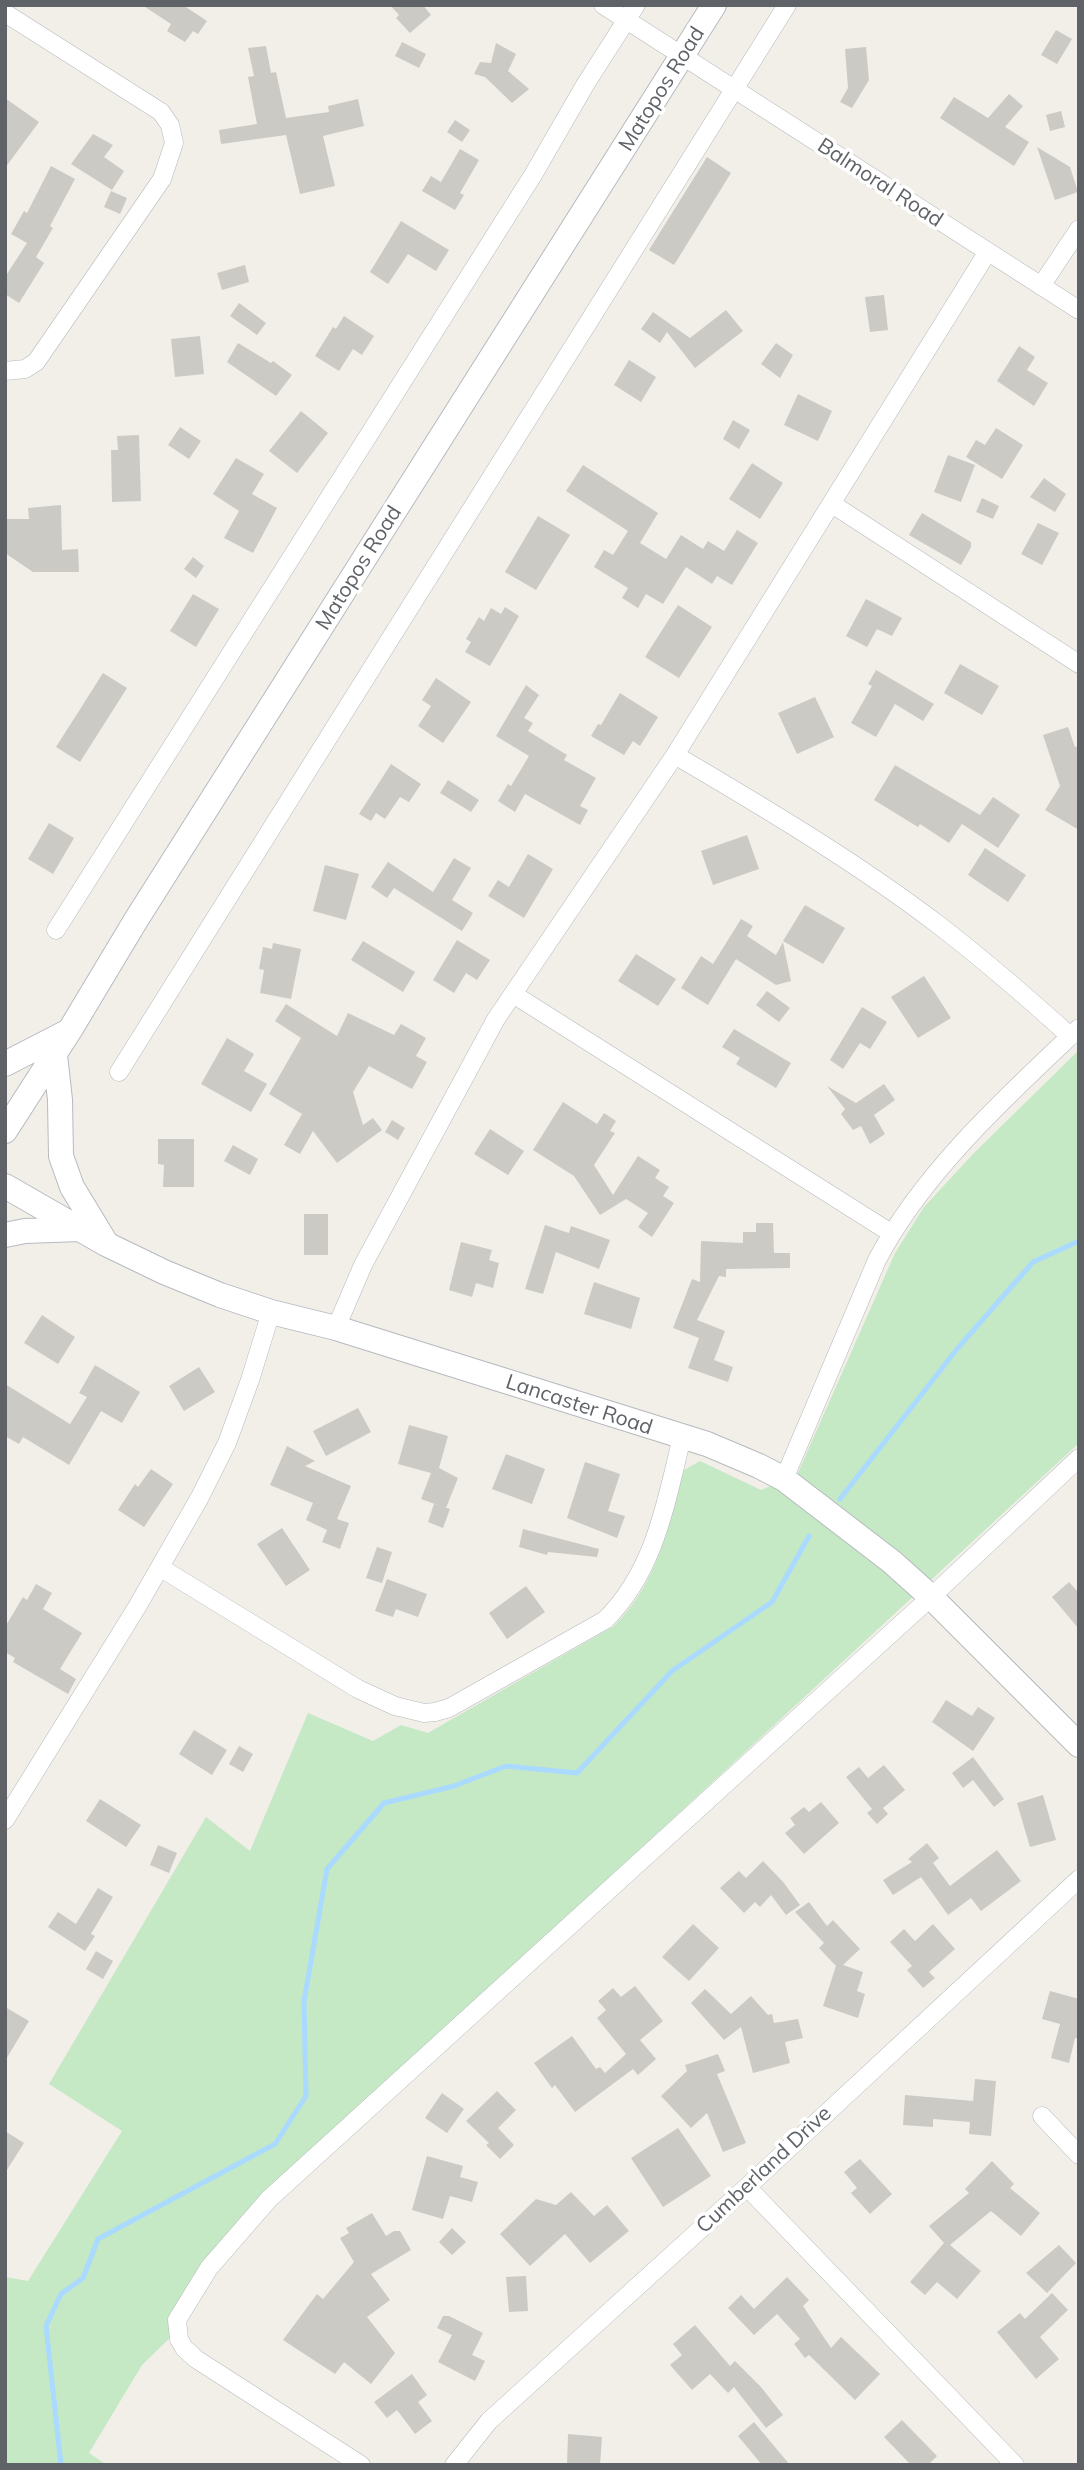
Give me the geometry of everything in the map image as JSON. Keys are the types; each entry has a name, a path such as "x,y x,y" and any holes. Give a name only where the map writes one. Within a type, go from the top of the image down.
{"main road":[{"name":"Matopos Road","path":"5,1131 714,5"},
{"path":"5,1064 70,1030"},
{"path":"55,1055 60,1100 61,1156 72,1187 106,1244"},
{"name":"Lancaster Road","path":"5,1186 106,1244 209,1291 271,1312 336,1328 682,1437 733,1454 783,1479 847,1526 931,1597 1079,1745"},
{"path":"5,1235 25,1231 80,1229"}],"street":[{"name":"Balmoral Road","path":"603,5 631,12 683,55 1079,310"},
{"path":"119,1072 787,5"},
{"path":"5,12 161,112 170,125 174,143 162,179 36,362 25,369 5,371"},
{"path":"56,930 533,175 631,12"},
{"path":"1041,286 1079,229"},
{"path":"336,1328 363,1265 496,1019 675,755 987,253"},
{"path":"832,504 1079,664"},
{"path":"675,755 784,820 937,924 1075,1032 948,1160 917,1196 891,1233 783,1479"},
{"path":"513,994 891,1233"},
{"path":"5,1820 160,1568 200,1497 227,1443 271,1312"},
{"path":"160,1568 358,1689 396,1706 435,1713 449,1708 605,1620 616,1609 652,1550 682,1437"},
{"path":"361,2465 222,2377 184,2348 177,2320 201,2280 269,2199 931,1597 1079,1458"},
{"name":"Cumberland Drive","path":"454,2465 489,2421 747,2187 1079,1879"},
{"path":"1042,2116 1079,2155"},
{"path":"747,2187 1015,2465"}],"green space":[{"path":"1079,1050 1079,1443 264,2197 174,2334 142,2365 89,2453 107,2465 5,2465 5,2277 28,2281 122,2131 49,2084 206,1817 250,1851 308,1713 373,1741 401,1725 428,1733 614,1626 641,1591 660,1553 684,1470 700,1461 761,1490 797,1475 895,1253 924,1207 974,1153"}],"building":[{"path":"142,5 183,5 207,21 198,34 193,31 185,42 167,31 171,24"},
{"path":"390,5 423,5 431,15 410,33 396,18 399,15"},
{"path":"1056,30 1072,39 1057,64 1041,55"},
{"path":"402,42 426,54 419,68 395,56"},
{"path":"496,43 516,54 508,71 529,89 512,103 485,77 474,74 480,62 491,63"},
{"path":"266,46 271,73 276,72 286,118 329,112 328,106 358,99 364,126 323,136 335,186 300,194 286,135 221,144 219,130 257,124 248,77 254,76 248,48"},
{"path":"866,47 869,80 852,108 840,102 848,88 845,49"},
{"path":"1009,94 1023,106 1005,127 1029,142 1014,166 940,118 954,97 988,118"},
{"path":"5,98 39,122 5,168"},
{"path":"1061,111 1065,127 1050,131 1046,115"},
{"path":"455,120 470,130 462,142 447,132"},
{"path":"93,134 113,145 104,157 124,171 112,190 71,164"},
{"path":"1037,147 1070,167 1078,192 1055,200"},
{"path":"460,149 479,160 460,193 464,195 455,210 422,191 431,176 441,182"},
{"path":"707,157 731,173 674,265 649,250"},
{"path":"51,166 75,179 50,226 53,228 36,257 44,263 19,303 5,294 5,277 27,243 11,234 24,211 27,213"},
{"path":"111,191 127,198 120,214 104,207"},
{"path":"401,221 449,250 436,271 408,254 388,284 370,272"},
{"path":"245,265 249,282 222,290 217,273"},
{"path":"884,295 888,330 870,332 865,297"},
{"path":"239,303 266,323 257,335 230,316"},
{"path":"726,310 743,331 695,368 667,332 660,343 641,329 653,312 690,338"},
{"path":"344,316 374,336 362,355 353,349 339,371 315,356 333,327 336,329"},
{"path":"200,336 204,374 175,377 171,339"},
{"path":"238,343 271,363 273,361 292,375 276,396 227,362"},
{"path":"776,343 793,355 780,378 761,364"},
{"path":"1019,346 1035,357 1027,370 1048,383 1034,406 997,381"},
{"path":"629,360 656,377 641,402 614,385"},
{"path":"798,394 832,411 818,441 784,425"},
{"path":"301,411 328,433 297,473 269,451"},
{"path":"733,420 750,430 739,449 723,439"},
{"path":"180,427 201,441 189,459 168,445"},
{"path":"996,428 1023,445 1002,479 966,457 976,440 985,445"},
{"path":"139,435 141,501 112,502 111,450 118,450 117,436"},
{"path":"948,455 975,465 961,502 934,492"},
{"path":"236,458 264,474 252,494 277,508 253,553 224,538 239,511 213,494"},
{"path":"752,463 783,483 760,519 729,499"},
{"path":"583,465 658,513 640,543 666,559 681,535 703,549 708,541 724,551 737,530 758,543 732,585 717,576 712,584 686,567 663,604 646,594 638,608 622,598 628,588 594,567 604,550 613,555 628,531 566,491"},
{"path":"1044,478 1066,494 1055,512 1030,497"},
{"path":"982,498 999,506 993,519 976,512"},
{"path":"61,505 62,550 78,549 79,572 33,572 5,553 5,519 29,519 28,508"},
{"path":"922,513 971,542 961,565 909,535"},
{"path":"538,516 570,535 536,590 505,572"},
{"path":"1038,523 1059,533 1042,565 1021,554"},
{"path":"193,557 204,566 196,578 184,569"},
{"path":"193,594 219,609 196,647 170,631"},
{"path":"866,599 902,618 892,636 877,629 867,647 846,636"},
{"path":"678,605 712,627 679,678 645,657"},
{"path":"505,607 519,616 490,666 465,652 471,642 466,639 479,617 484,621 491,608 501,614"},
{"path":"960,664 999,686 982,715 944,693"},
{"path":"876,670 934,704 923,721 895,704 876,737 851,723 872,686 868,684"},
{"path":"103,673 127,688 80,762 56,747"},
{"path":"436,678 471,702 443,743 418,726 431,706 422,700"},
{"path":"526,685 539,695 524,718 533,723 528,731 567,755 564,760 596,778 580,806 588,810 580,825 525,794 515,812 498,801 508,784 511,786 529,756 496,736"},
{"path":"620,693 658,717 640,746 633,741 624,755 591,736 598,724 601,725"},
{"path":"815,697 834,737 797,754 778,713"},
{"path":"1068,727 1075,747 1079,746 1079,830 1045,810 1060,786 1043,735"},
{"path":"391,764 421,784 409,802 400,797 385,819 376,813 371,821 359,814"},
{"path":"895,765 980,815 993,797 1020,815 998,848 962,824 949,843 874,800"},
{"path":"448,780 479,800 471,812 440,793"},
{"path":"49,823 74,838 53,874 28,859"},
{"path":"747,835 759,869 713,885 701,851"},
{"path":"985,848 1026,875 1008,902 968,875"},
{"path":"528,854 553,869 524,918 488,896 498,880 509,887"},
{"path":"454,858 471,868 452,900 473,913 462,931 394,888 387,898 371,887 388,862 433,892"},
{"path":"325,865 359,874 346,920 313,911"},
{"path":"805,905 845,928 823,964 783,941"},
{"path":"741,919 753,926 747,936 776,955 783,942 791,981 776,985 736,959 708,1005 681,988 701,956 713,964"},
{"path":"457,940 490,960 477,980 466,973 454,993 433,980"},
{"path":"363,941 415,972 403,992 351,960"},
{"path":"273,943 301,949 291,999 260,993 264,970 259,969 263,947 272,949"},
{"path":"636,954 676,979 658,1006 618,981"},
{"path":"924,976 951,1018 918,1038 891,997"},
{"path":"767,991 790,1008 779,1022 756,1005"},
{"path":"286,1004 337,1036 348,1013 394,1035 401,1024 426,1038 416,1056 427,1062 412,1089 369,1066 353,1092 363,1125 373,1118 382,1130 337,1163 313,1131 300,1154 284,1145 302,1114 269,1094 301,1038 275,1021"},
{"path":"862,1007 887,1022 870,1049 860,1043 843,1069 830,1060"},
{"path":"734,1029 791,1063 776,1088 736,1064 740,1058 722,1047"},
{"path":"227,1038 254,1054 244,1071 267,1084 251,1112 201,1084"},
{"path":"884,1084 895,1100 874,1115 885,1134 870,1144 861,1126 853,1130 841,1114 845,1109 827,1086 856,1103"},
{"path":"563,1102 597,1124 604,1113 616,1121 610,1131 615,1133 594,1165 613,1195 638,1156 660,1170 655,1178 669,1187 663,1196 674,1203 652,1237 638,1227 648,1213 626,1199 600,1215 574,1176 533,1150"},
{"path":"392,1120 405,1128 398,1140 385,1132"},
{"path":"490,1129 524,1151 508,1175 474,1154"},
{"path":"158,1139 194,1139 194,1187 163,1187 164,1165 158,1164"},
{"path":"233,1145 258,1159 250,1175 224,1161"},
{"path":"304,1214 328,1214 328,1255 304,1255"},
{"path":"756,1223 773,1223 774,1253 790,1253 790,1268 726,1269 726,1277 719,1276 697,1320 725,1331 714,1360 733,1367 728,1382 688,1368 699,1338 673,1328 692,1279 700,1282 701,1241 743,1243 743,1232 756,1232"},
{"path":"545,1225 569,1233 571,1226 610,1240 599,1269 556,1252 543,1294 525,1289"},
{"path":"461,1242 492,1250 489,1260 499,1263 493,1288 476,1283 472,1297 449,1290"},
{"path":"594,1282 640,1298 631,1329 584,1314"},
{"path":"42,1315 75,1337 58,1364 24,1343"},
{"path":"95,1365 140,1392 122,1423 101,1411 69,1465 23,1437 19,1444 5,1436 5,1384 70,1424 87,1397 79,1393"},
{"path":"199,1367 215,1392 184,1411 169,1386"},
{"path":"358,1408 371,1432 326,1456 313,1431"},
{"path":"409,1425 448,1436 439,1468 458,1478 446,1508 421,1499 431,1473 398,1464"},
{"path":"287,1446 315,1461 305,1466 351,1486 337,1519 349,1523 340,1549 322,1542 327,1530 306,1520 313,1503 270,1485"},
{"path":"506,1454 545,1469 532,1504 492,1489"},
{"path":"585,1462 620,1474 608,1511 625,1516 617,1538 567,1518"},
{"path":"151,1469 173,1484 144,1527 118,1510 135,1484 138,1487"},
{"path":"434,1504 450,1509 443,1528 428,1522"},
{"path":"282,1528 310,1570 286,1586 257,1544"},
{"path":"523,1529 599,1549 597,1557 548,1552 547,1555 519,1547"},
{"path":"377,1547 392,1552 382,1583 366,1578"},
{"path":"387,1579 427,1594 418,1617 396,1609 393,1617 375,1611"},
{"path":"1069,1582 1079,1593 1079,1629 1052,1597"},
{"path":"36,1584 52,1593 43,1609 82,1633 60,1669 76,1679 68,1694 13,1662 15,1658 5,1652 5,1627 23,1597 27,1600"},
{"path":"526,1586 545,1612 507,1639 489,1613"},
{"path":"946,1700 972,1716 978,1707 995,1718 973,1751 932,1722"},
{"path":"194,1730 227,1750 212,1775 179,1754"},
{"path":"239,1746 253,1754 243,1772 229,1764"},
{"path":"973,1757 1004,1799 994,1807 973,1780 963,1788 952,1773"},
{"path":"884,1765 905,1790 883,1808 888,1814 877,1824 867,1813 872,1809 846,1777 859,1767 868,1778"},
{"path":"1043,1795 1056,1840 1030,1847 1017,1803"},
{"path":"100,1799 141,1825 126,1847 86,1821"},
{"path":"821,1802 839,1823 804,1854 785,1833 795,1825 790,1818 804,1807 809,1812"},
{"path":"927,1843 939,1858 933,1863 950,1886 997,1850 1021,1881 981,1911 971,1898 948,1915 921,1877 893,1895 883,1880 912,1862 908,1859"},
{"path":"158,1845 177,1853 169,1873 150,1865"},
{"path":"763,1861 800,1905 786,1915 771,1895 760,1907 755,1902 744,1913 720,1888 739,1871 746,1878"},
{"path":"98,1888 113,1897 91,1934 95,1936 85,1951 48,1927 58,1912 76,1924"},
{"path":"809,1902 827,1926 833,1920 860,1949 843,1965 863,1972 857,1991 865,1994 858,2018 823,2006 836,1966 819,1948 824,1943 795,1912"},
{"path":"693,1924 719,1948 689,1981 662,1957"},
{"path":"933,1924 955,1949 929,1972 935,1978 923,1988 907,1970 912,1966 890,1942 904,1929 915,1941"},
{"path":"96,1951 113,1961 103,1979 86,1969"},
{"path":"635,1986 663,2021 640,2040 656,2059 638,2075 633,2069 575,2112 555,2085 552,2088 534,2063 572,2036 596,2069 600,2067 605,2073 626,2054 597,2018 606,2010 598,2001 613,1988 621,1997"},
{"path":"705,1989 731,2014 751,1996 768,2015 772,2014 774,2023 798,2019 803,2038 785,2042 790,2063 753,2073 741,2027 724,2040 691,2003"},
{"path":"1050,1991 1079,1999 1079,2039 1075,2038 1069,2063 1051,2058 1060,2024 1042,2019"},
{"path":"5,2007 29,2021 5,2061"},
{"path":"718,2054 725,2071 717,2074 746,2143 723,2152 707,2113 691,2128 661,2096 687,2071 685,2065"},
{"path":"975,2079 996,2081 991,2136 969,2134 970,2122 933,2119 933,2127 903,2125 905,2095 973,2101"},
{"path":"497,2091 516,2110 498,2128 514,2145 500,2159 486,2145 489,2143 466,2121"},
{"path":"442,2093 464,2109 447,2133 425,2118"},
{"path":"678,2128 711,2176 663,2207 631,2158"},
{"path":"5,2131 24,2143 5,2173"},
{"path":"427,2156 463,2166 460,2177 478,2182 472,2202 450,2196 443,2219 412,2210"},
{"path":"860,2159 892,2194 870,2214 851,2193 857,2188 844,2172"},
{"path":"992,2161 1014,2184 1010,2188 1040,2213 1021,2236 991,2211 950,2245 981,2271 957,2299 937,2282 925,2295 910,2282 944,2243 929,2226 969,2193 965,2189"},
{"path":"571,2192 594,2216 607,2205 629,2231 590,2263 565,2234 530,2266 500,2234 536,2199 556,2205"},
{"path":"372,2213 386,2236 400,2231 411,2250 371,2274 390,2300 367,2317 395,2353 371,2384 344,2362 335,2374 283,2340 317,2294 323,2299 354,2262 340,2238 349,2233 346,2228"},
{"path":"452,2228 466,2242 452,2255 439,2242"},
{"path":"1059,2245 1076,2263 1047,2293 1026,2273"},
{"path":"526,2276 528,2311 509,2312 506,2277"},
{"path":"787,2277 809,2300 803,2306 831,2348 841,2337 880,2374 855,2400 809,2355 805,2358 794,2344 800,2339 777,2314 754,2335 728,2308 741,2295 754,2309"},
{"path":"1052,2293 1068,2310 1040,2337 1059,2359 1036,2379 997,2332 1020,2313 1025,2319"},
{"path":"443,2316 449,2316 483,2333 472,2355 485,2361 475,2381 438,2362 452,2335 437,2328"},
{"path":"695,2325 730,2366 735,2361 761,2387 783,2415 766,2428 734,2387 728,2393 710,2374 692,2390 670,2365 682,2355 673,2344"},
{"path":"412,2374 427,2395 418,2402 432,2421 415,2434 397,2410 387,2418 374,2402"},
{"path":"902,2420 937,2456 928,2465 911,2465 884,2437"},
{"path":"754,2422 790,2465 762,2465 738,2436"},
{"path":"568,2434 602,2437 600,2465 567,2465"}],"waterway":[{"path":"840,1499 957,1349 1033,1262 1079,1241"},
{"path":"61,2465 46,2326 61,2294 83,2278 98,2239 275,2144 306,2096 304,2001 327,1869 384,1803 454,1786 506,1766 577,1773 672,1671 772,1602 809,1536"}]}
